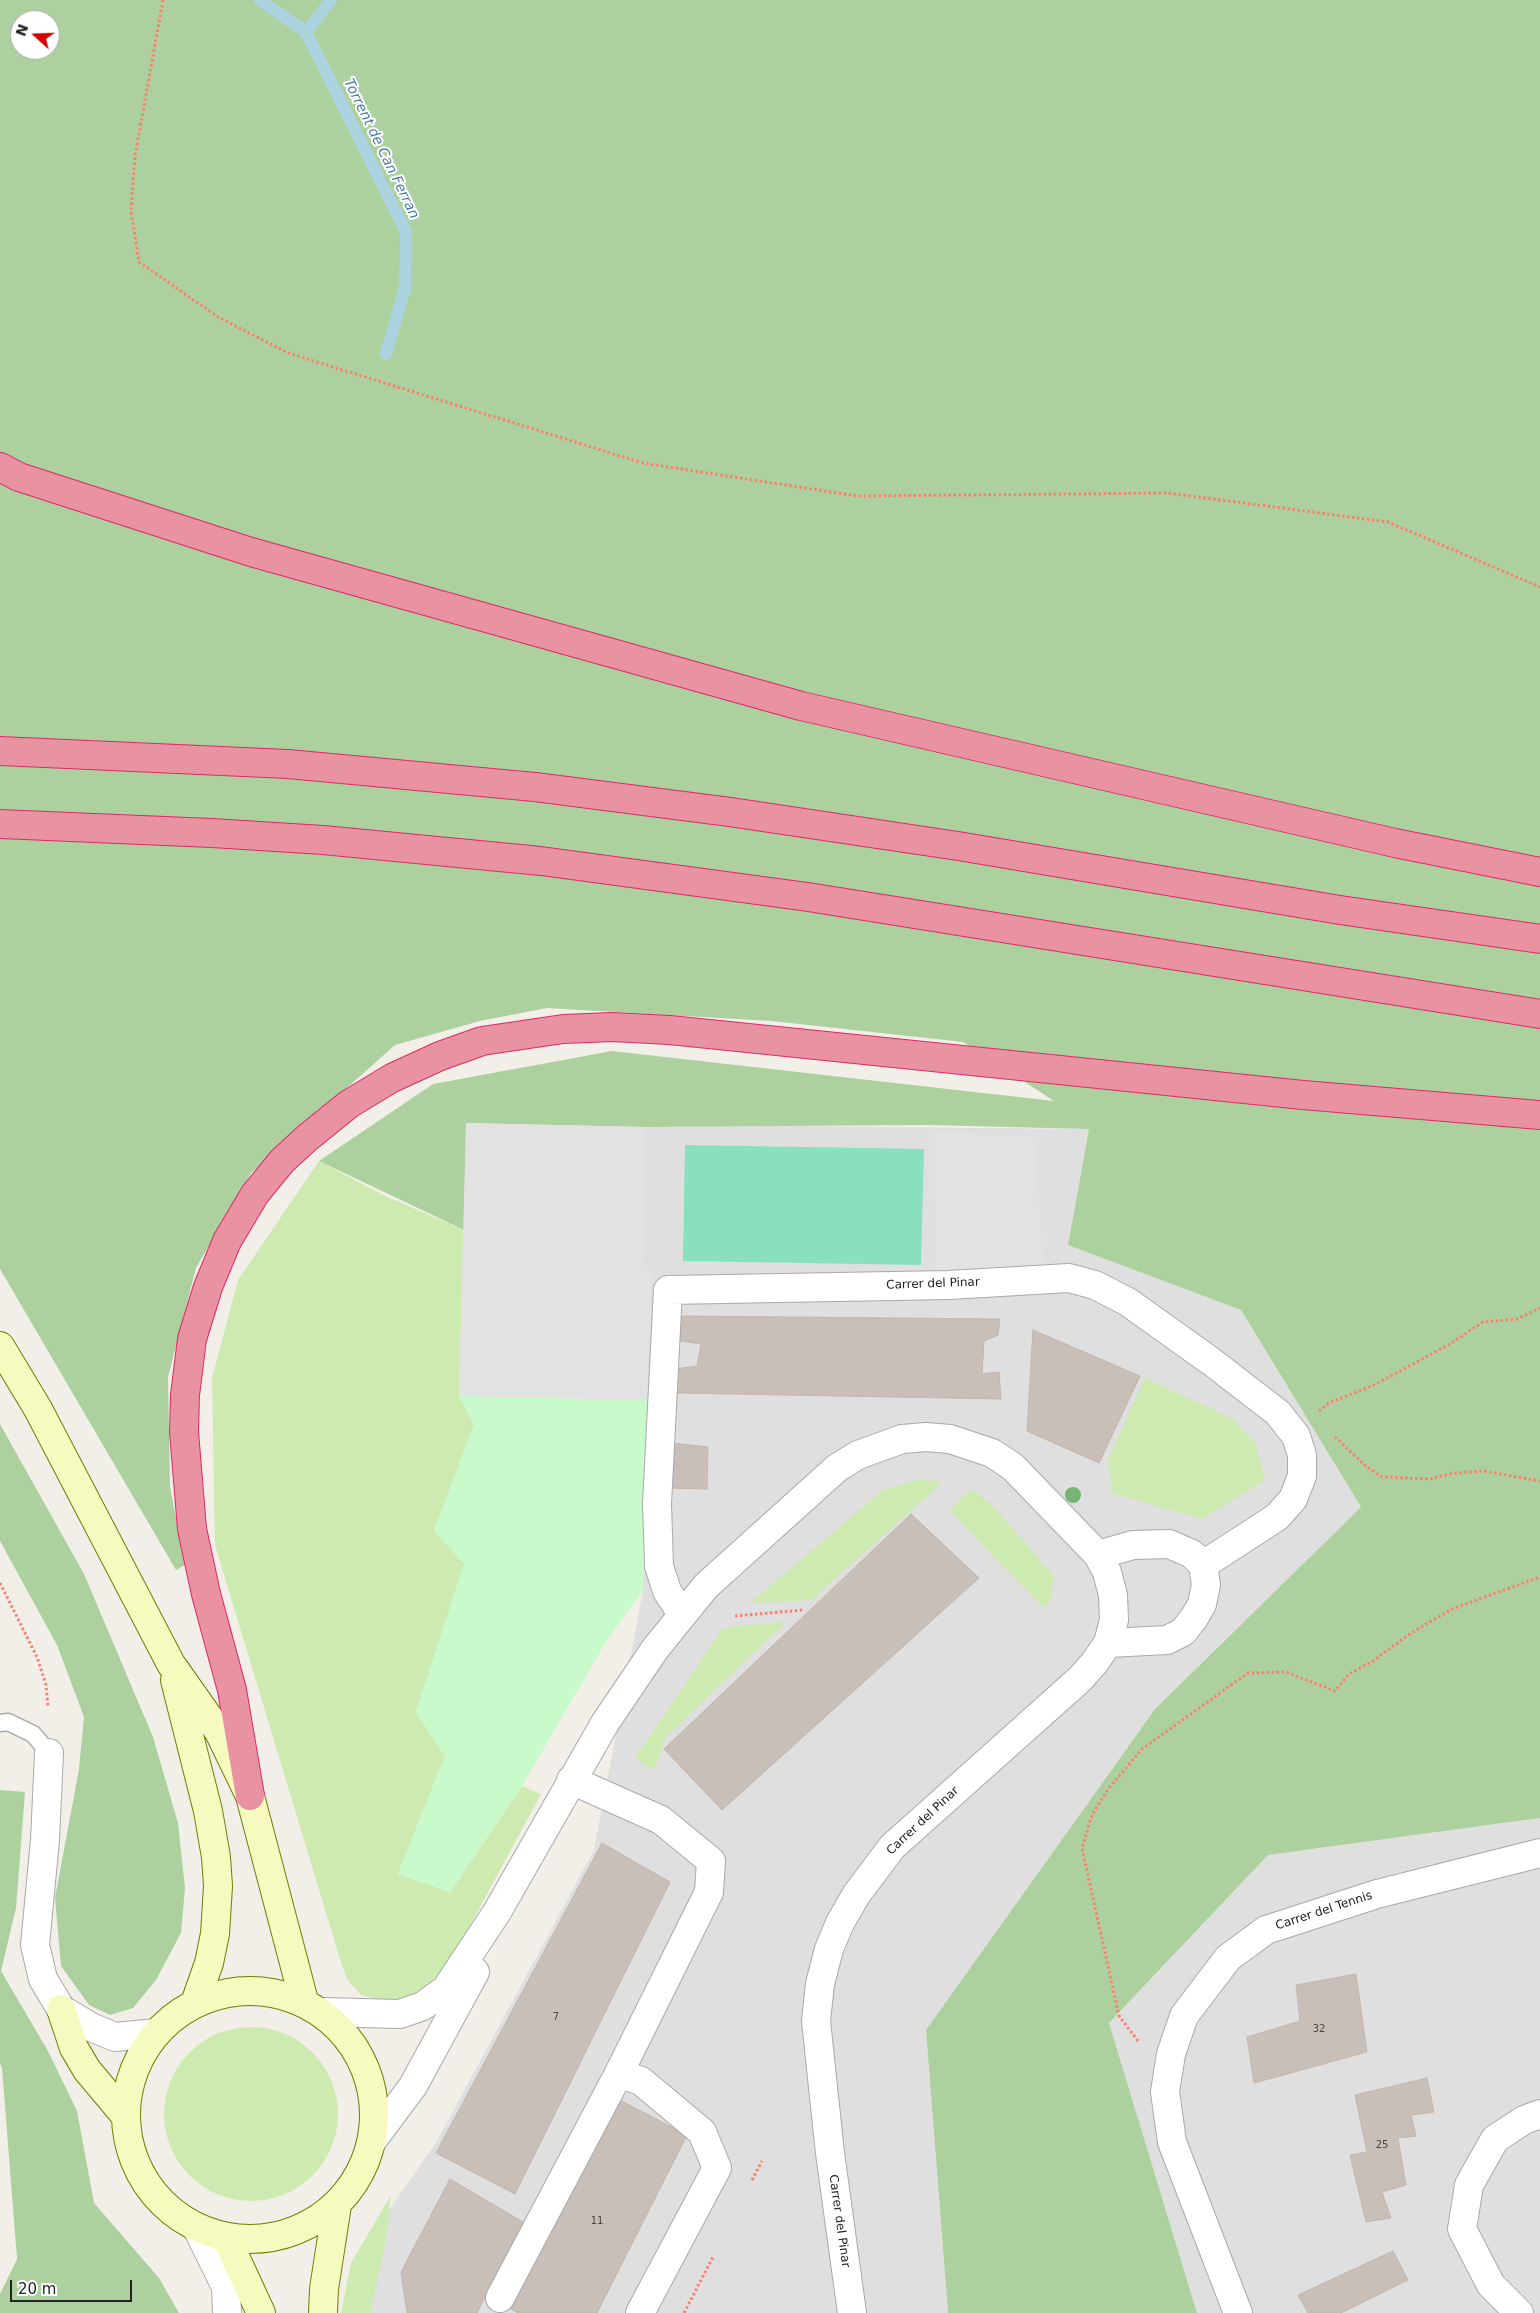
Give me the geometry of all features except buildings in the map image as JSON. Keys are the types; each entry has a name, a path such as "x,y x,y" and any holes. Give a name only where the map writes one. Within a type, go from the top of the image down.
{"highway":[{"path":"0,467 19,477 251,552 801,706 1395,843 1540,872"},
{"path":"0,751 288,764 535,786 730,812 958,846 1340,910 1540,939"},
{"path":"0,824 324,840 541,861 808,897 1540,1014"},
{"path":"250,1796 232,1690 206,1594 192,1529 184,1432 185,1395 192,1339 208,1287 227,1241 255,1194 282,1161 307,1138 349,1104 392,1078 440,1056 482,1040 563,1029 612,1026 670,1030 1284,1093 1540,1115"}],"main road":[{"path":"0,1346 38,1409 171,1664 219,1732 250,1796 313,2007"},
{"path":"171,1664 208,1811 216,1857 218,1886 214,1934 209,1963 195,2003"},
{"path":"61,2008 74,2048 87,2070 123,2113 136,2165 152,2190 172,2212 197,2228 226,2237 256,2239 285,2235 313,2223 337,2205 352,2186 360,2172 372,2141 375,2117 373,2093 367,2069 356,2047 340,2028 313,2007 259,1990 237,1991 216,1995 195,2003 175,2016 156,2033 142,2054 132,2076 123,2113"},
{"path":"324,2313 324,2289 337,2205"},
{"path":"226,2237 261,2313"}],"street":[{"name":"Carrer del Pinar","path":"682,1614 667,1591 659,1566 657,1504 668,1290 949,1285 1069,1278 1095,1286 1128,1302 1212,1362 1278,1413 1296,1436 1302,1454 1302,1476 1293,1499 1277,1518 1203,1566"},
{"name":"Carrer del Pinar","path":"497,1912 571,1780 628,1685 682,1614 706,1586 836,1468 858,1455 902,1439 926,1437 950,1439 992,1454 1013,1467 1098,1555 1107,1572 1113,1595 1114,1620 1108,1643 1080,1679 892,1847 856,1895 840,1923 829,1949 820,1984 816,2021 830,2153 852,2313"},
{"path":"1098,1555 1133,1545 1169,1544 1192,1554 1203,1566 1206,1585 1202,1604 1183,1632 1167,1640 1108,1643"},
{"path":"49,1753 45,1840 35,1945 43,1979 61,2008 91,2027 115,2037 156,2033"},
{"path":"500,2298 619,2073 709,1892 712,1861 661,1820 571,1780"},
{"name":"Carrer del Tennis","path":"1238,2313 1172,2142 1165,2092 1171,2054 1184,2016 1228,1958 1266,1930 1377,1894 1540,1853"},
{"path":"313,2007 400,2014 423,2006 446,1989 497,1912"},
{"path":"372,2141 413,2086 479,1965 497,1912"},
{"path":"619,2073 642,2081 702,2132 717,2168 640,2313"},
{"path":"1519,2313 1491,2285 1462,2229 1469,2185 1494,2139 1524,2120 1540,2114"},
{"path":"197,2228 226,2288 227,2313"}],"lane":[{"path":"0,1723 8,1722 33,1734 49,1753"}],"path":[{"path":"163,0 135,156 131,211 139,262 218,316 288,353 643,463 857,496 1168,493 1388,522 1540,588"},
{"path":"1316,1414 1329,1403 1374,1385 1450,1344 1483,1322 1517,1319 1540,1308"},
{"path":"1331,1434 1367,1467 1382,1477 1430,1479 1454,1473 1484,1471 1540,1481"},
{"path":"1171,2054 1141,2044 1119,2016 1108,1969 1082,1848 1092,1815 1110,1788 1142,1749 1248,1674 1286,1672 1335,1691 1349,1674 1374,1661 1411,1633 1452,1609 1540,1577"},
{"path":"0,1584 37,1657 46,1685 50,1718 49,1753"},
{"path":"735,1616 803,1610"}],"shaded area":[{"path":"466,1123 1089,1129 1068,1245 1241,1310 1361,1507 1155,1709 926,2030 948,2313 362,2313 360,2252 437,2141 594,1850 643,1591 648,1400 459,1396"},
{"path":"466,1123 645,1127 642,1270 651,1271 648,1400 459,1396"},
{"path":"935,1132 1034,1137 1043,1266 936,1271"},
{"path":"1540,1818 1540,2313 1197,2313 1109,2023 1268,1855"}],"green space":[{"path":"0,0 1540,0 1540,1818 1268,1855 1109,2023 1197,2313 948,2313 926,2030 1155,1709 1361,1507 1241,1310 1068,1245 1089,1129 927,1125 645,1127 466,1123 464,1230 319,1161 433,1084 612,1051 1054,1101 963,1042 772,1021 547,1008 480,1021 395,1045 251,1173 196,1268 168,1377 170,1487 185,1565 176,1570 0,1269"},
{"path":"685,1145 924,1149 921,1265 683,1261"},
{"path":"319,1161 383,1195 464,1230 459,1396 474,1425 434,1531 465,1564 416,1712 445,1756 398,1874 450,1892 522,1786 541,1794 461,1942 430,1988 411,2000 387,2002 361,1995 349,1982 342,1966 215,1545 212,1378 238,1280"},
{"path":"1145,1378 1233,1419 1256,1444 1265,1480 1202,1519 1112,1493 1108,1459"},
{"path":"459,1396 648,1400 644,1484 643,1591 607,1640 522,1786 450,1892 398,1874 445,1756 416,1712 464,1564 434,1531 474,1425"},
{"path":"0,1424 84,1574 153,1737 178,1823 185,1888 181,1933 156,1980 133,2008 110,2015 89,2005 61,1966 55,1898 79,1769 84,1717 57,1645 0,1541"},
{"path":"920,1479 942,1483 811,1600 750,1603 883,1490"},
{"path":"972,1489 992,1505 1053,1575 1052,1596 1044,1608 949,1510"},
{"path":"787,1621 666,1737 654,1770 635,1758 723,1628"},
{"path":"0,1790 25,1792 16,1908 1,1971 48,2051 77,2111 94,2203 159,2278 179,2313 0,2313 0,2294 17,2259 2,2068 0,2063"},
{"path":"251,2027 268,2029 284,2034 306,2047 318,2059 334,2089 338,2114 336,2131 331,2147 318,2169 306,2181 276,2197 251,2201 234,2199 218,2194 196,2181 184,2169 168,2139 164,2114 166,2097 171,2081 184,2059 196,2047 226,2031"},
{"path":"391,2195 385,2245 370,2313 341,2313 351,2263"}],"waterway":[{"path":"260,0 306,32"},
{"name":"Torrent de Can Ferran","path":"331,0 306,32 406,232 405,288 386,354"}]}
